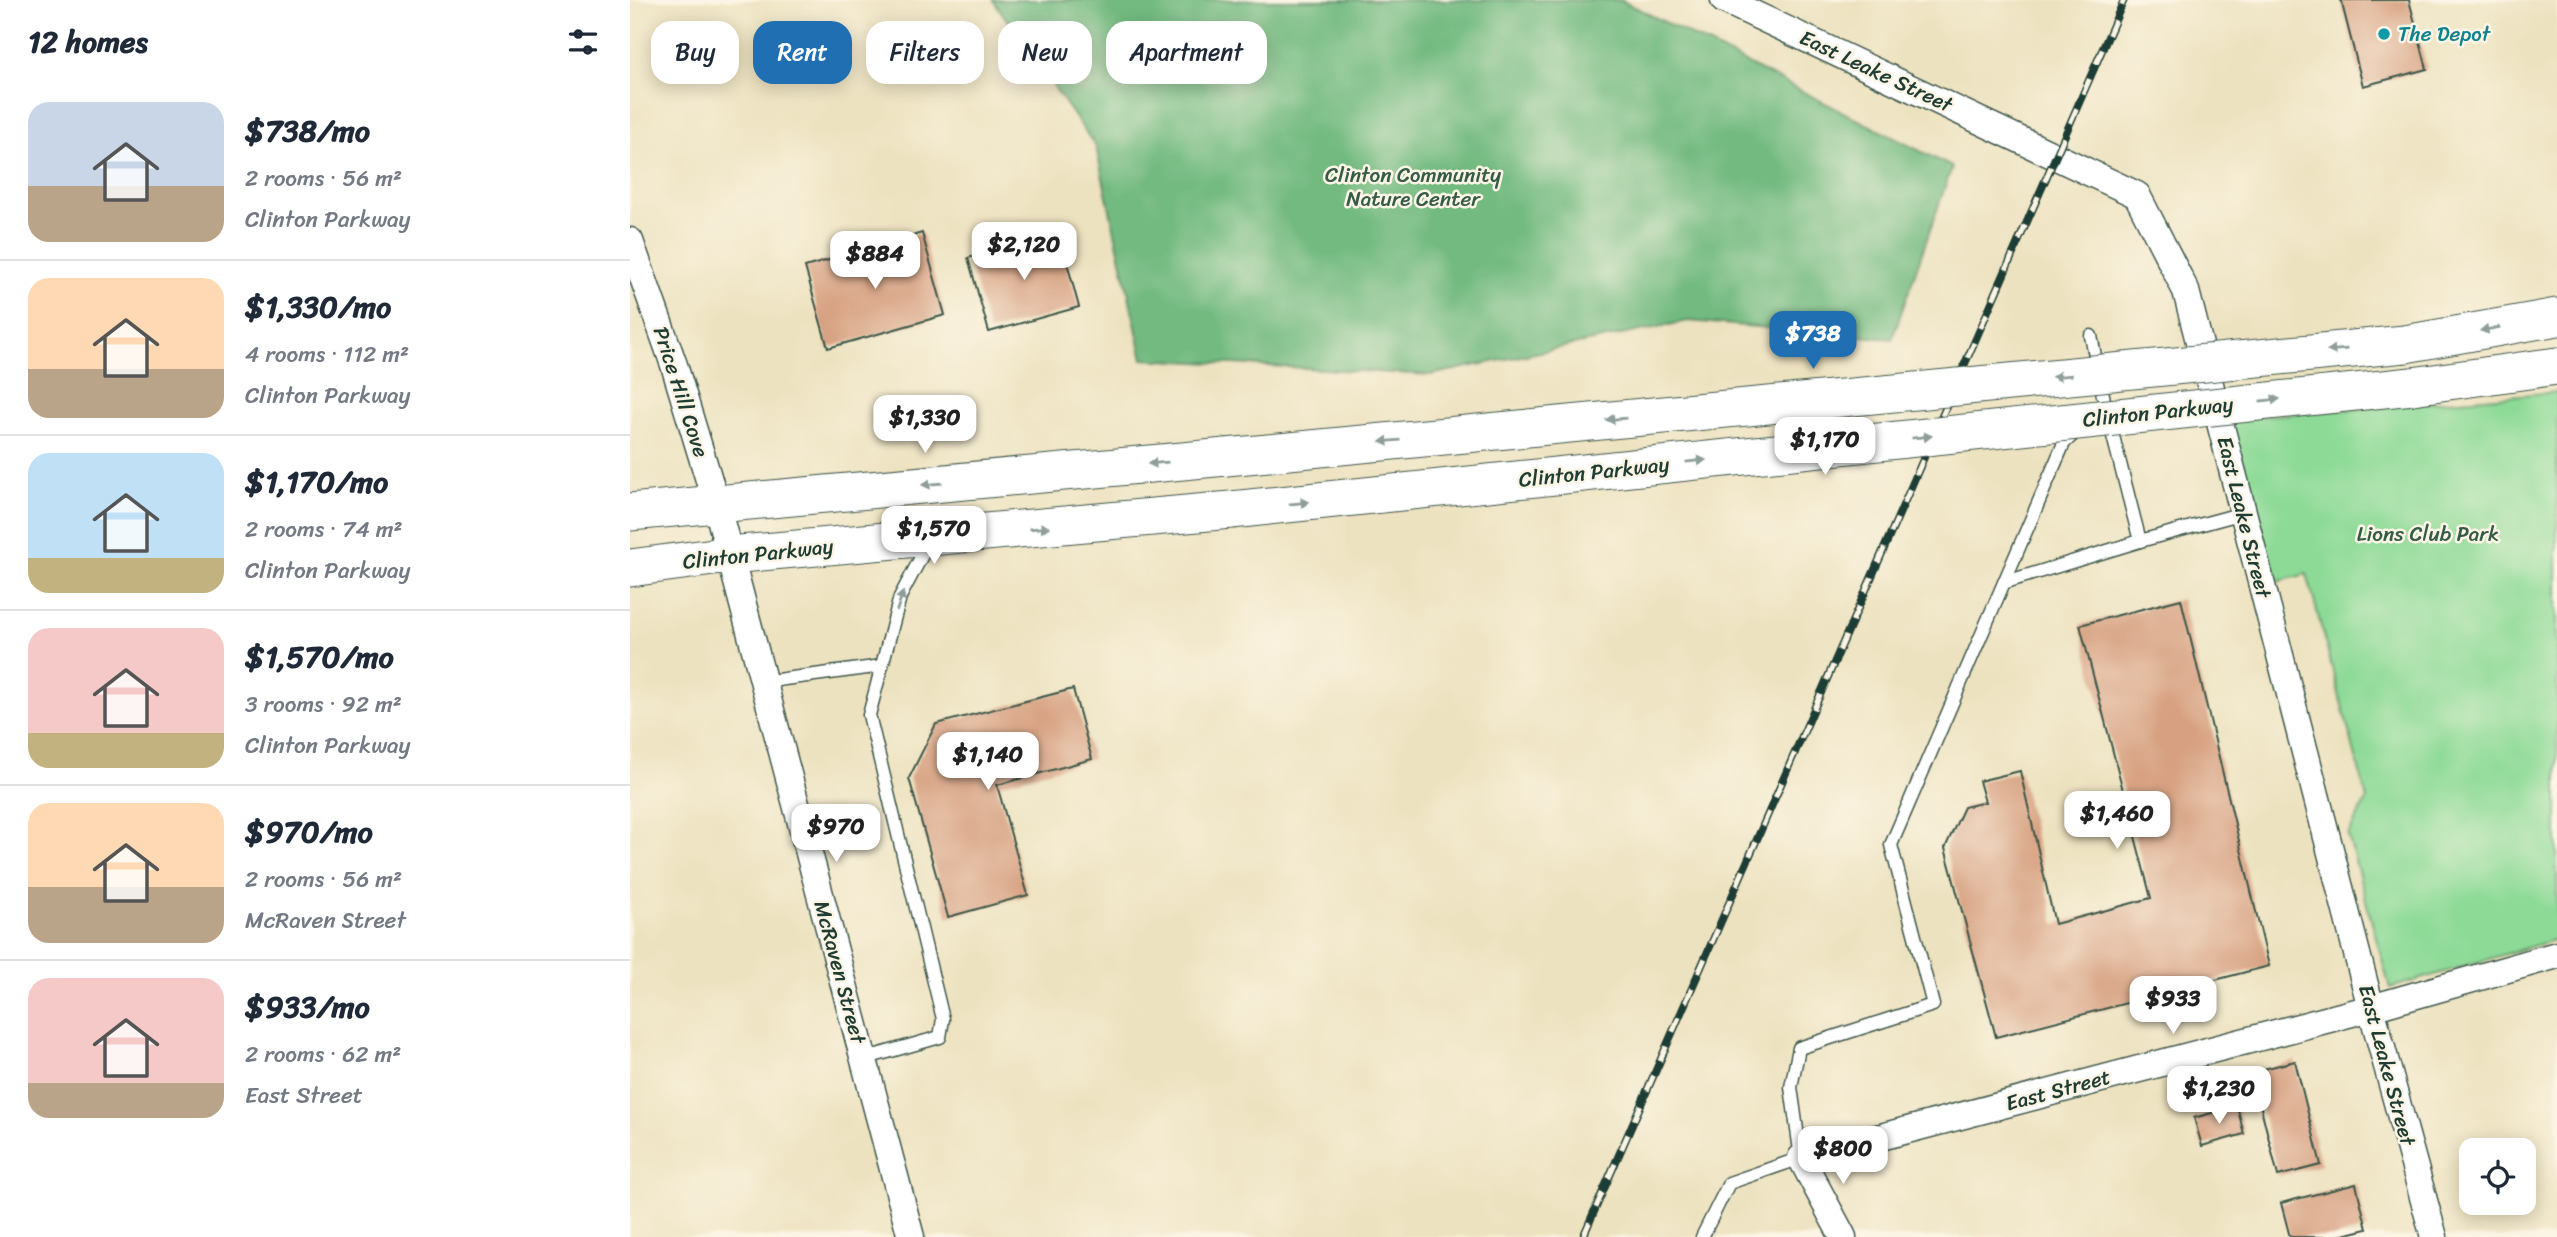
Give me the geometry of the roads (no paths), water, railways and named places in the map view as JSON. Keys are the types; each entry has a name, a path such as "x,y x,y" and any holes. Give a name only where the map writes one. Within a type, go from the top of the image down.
{"main road":[{"name":"Clinton Parkway","path":"630,512 2405,344 2557,317"},
{"name":"Clinton Parkway","path":"630,568 729,555 1231,510 2412,386 2557,366"}],"street":[{"name":"East Leake Street","path":"1724,0 1776,11 2137,195 2186,292 2371,1008 2434,1237"},
{"name":"Price Hill Cove","path":"630,241 674,365 716,503"},
{"name":"McRaven Street","path":"716,503 911,1237"},
{"name":"East Street","path":"1801,1158 2371,1008 2557,956"},
{"path":"1801,1158 1843,1237"}],"lane":[{"path":"2091,336 2105,405 2140,541"},
{"path":"1702,1237 1729,1183 1801,1158 1791,1087 1799,1048 1933,1005 1892,845 2064,443 2105,405"},
{"path":"2006,582 2244,513"},
{"path":"863,1059 940,1037 943,1019 869,715 900,597 931,538"},
{"path":"762,682 882,666"}],"railway":[{"path":"1583,1237 2124,0"}],"place":[{"name":"The Depot","path":"2384,34"}],"park label":[{"name":"Clinton Community Nature Center","path":"1413,187"},
{"name":"Lions Club Park","path":"2428,534"}]}
